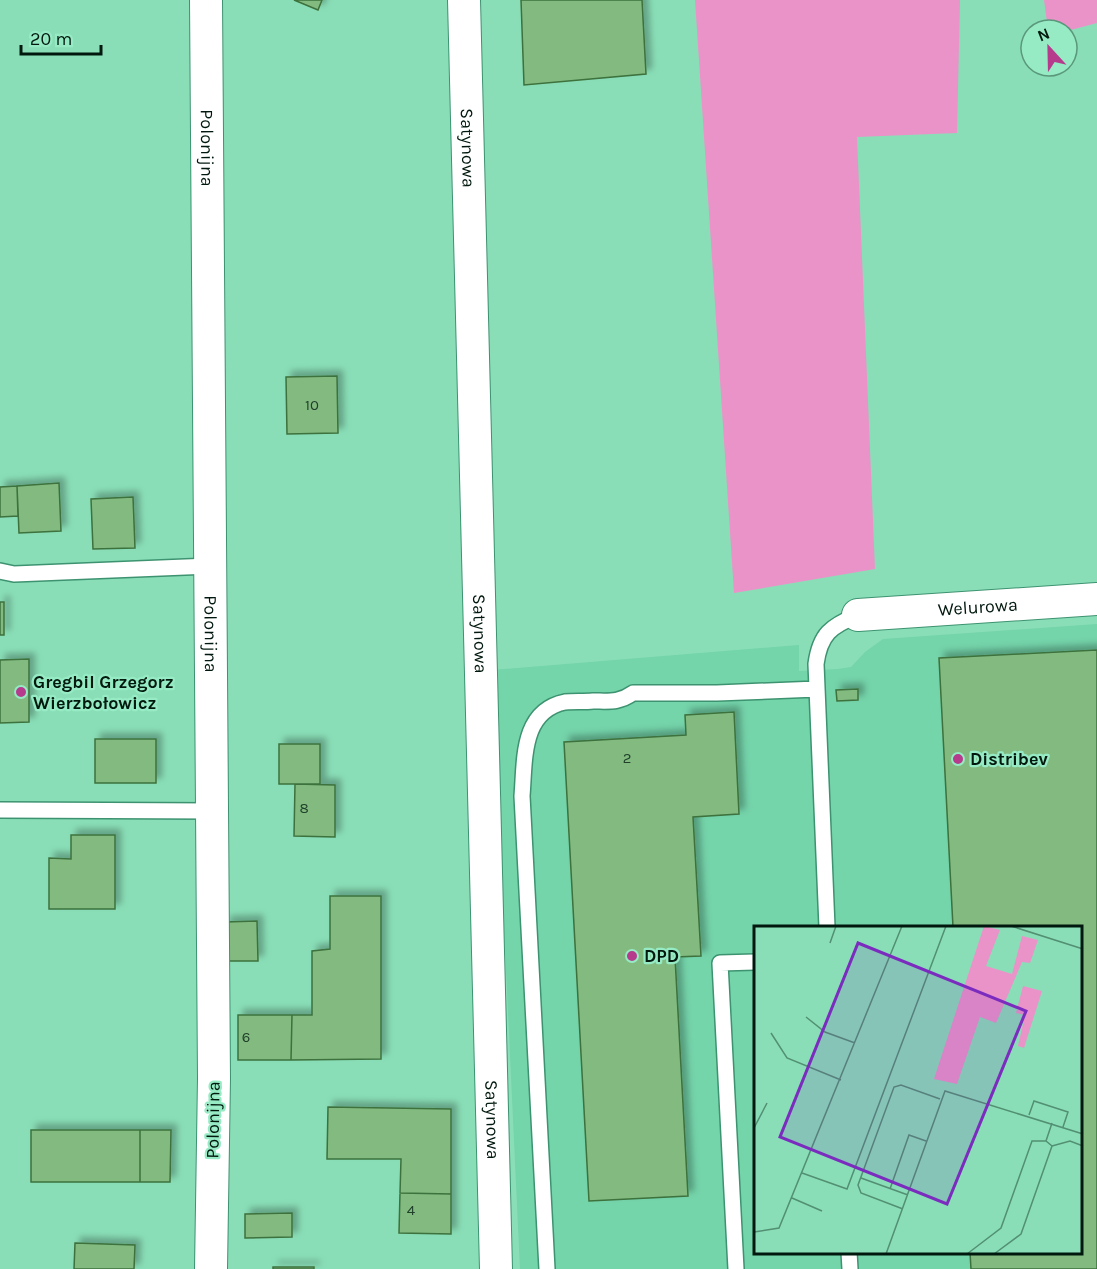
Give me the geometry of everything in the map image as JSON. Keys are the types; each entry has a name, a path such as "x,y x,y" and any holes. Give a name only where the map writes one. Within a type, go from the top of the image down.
{"street":[{"name":"Polonijna","path":"206,0 214,1078 211,1269"},
{"name":"Satynowa","path":"464,0 496,1269"},
{"name":"Welurowa","path":"858,615 1097,599"}],"lane":[{"path":"0,571 14,574 210,566"},
{"path":"827,926 816,664 818,648 826,633 840,623 858,615"},
{"path":"547,1269 522,796 525,747 531,727 544,710 565,702 622,701 633,693 717,693 817,689"},
{"path":"0,810 212,811"},
{"path":"736,1269 720,963 754,962"},
{"path":"849,1254 850,1269"}],"shaded area":[{"path":"695,0 960,0 957,133 857,137 875,569 734,593"},
{"path":"1044,0 1097,0 1097,23 1079,28 1079,18 1046,18"},
{"path":"1097,624 1097,1269 520,1269 492,670 799,645 799,671 851,667 865,652 883,639"}],"building":[{"path":"294,0 322,0 318,10"},
{"path":"521,0 642,0 646,74 524,85"},
{"path":"337,376 338,433 287,434 286,377"},
{"path":"59,483 61,531 19,533 17,486"},
{"path":"17,486 18,516 0,517 0,487"},
{"path":"133,497 135,548 93,549 91,499"},
{"path":"0,602 4,602 4,635 0,635"},
{"path":"1097,650 1097,1269 971,1269 970,1254 1082,1254 1082,926 953,926 939,658"},
{"path":"29,659 29,722 0,723 0,660"},
{"path":"858,689 858,700 837,701 836,690"},
{"name":"DPD","path":"734,712 739,814 693,817 701,956 675,957 688,1196 589,1201 564,742 686,735 685,715"},
{"path":"95,739 156,739 156,783 95,783"},
{"path":"279,744 320,744 320,784 279,784"},
{"path":"295,784 335,785 335,837 294,836"},
{"path":"71,835 115,835 115,909 49,909 49,858 71,859"},
{"path":"330,896 381,896 381,1059 291,1060 292,1015 312,1015 312,951 330,949"},
{"path":"257,921 258,961 227,961 225,922"},
{"path":"238,1015 292,1015 291,1060 238,1060"},
{"path":"328,1107 451,1109 451,1194 400,1193 401,1159 327,1159"},
{"path":"31,1130 140,1130 140,1182 31,1182"},
{"path":"140,1130 171,1130 170,1182 140,1182"},
{"path":"400,1193 451,1194 451,1234 399,1233"},
{"path":"292,1213 292,1237 245,1238 245,1214"},
{"path":"75,1243 135,1245 134,1269 74,1269"},
{"path":"273,1267 314,1267 314,1269 273,1269"}],"place":[{"name":"Gregbil Grzegorz Wierzbołowicz","path":"21,692"},
{"name":"Distribev","path":"958,759"},
{"name":"DPD","path":"632,956"}]}
